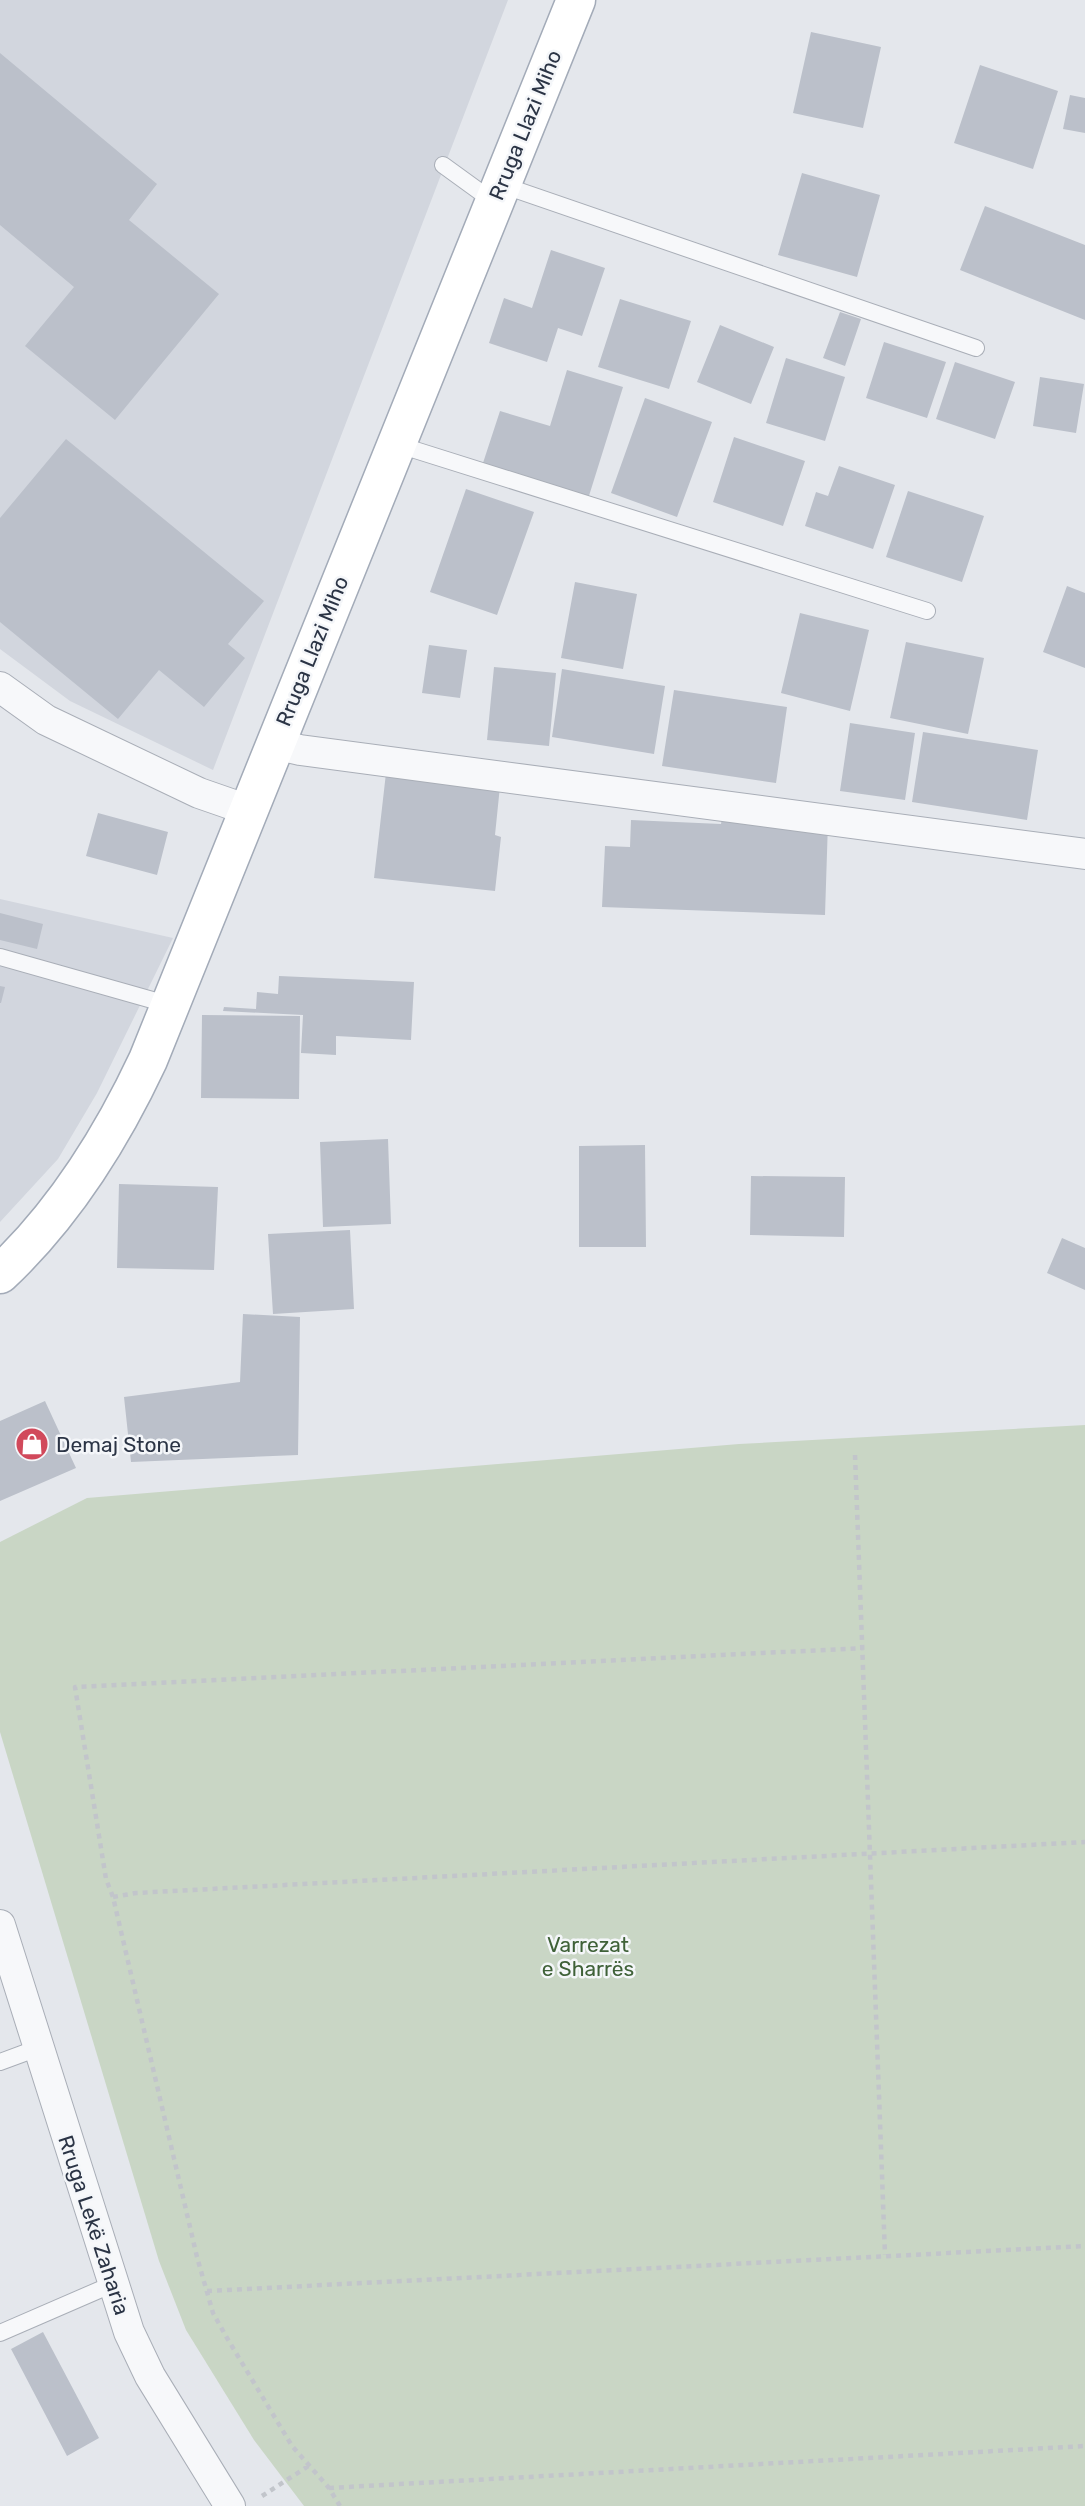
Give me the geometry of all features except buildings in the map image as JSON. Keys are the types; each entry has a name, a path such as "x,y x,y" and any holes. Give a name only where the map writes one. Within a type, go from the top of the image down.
{"main road":[{"name":"Rruga Llazi Miho","path":"0,1274 48,1222 107,1141 143,1071 576,0"}],"street":[{"path":"0,687 46,720 199,793 248,810"},
{"path":"275,744 314,752 1085,854"},
{"name":"Rruga Lekë Zaharia","path":"0,1926 129,2332 150,2376 234,2503"}],"lane":[{"path":"443,165 497,193 976,348"},
{"path":"396,444 927,611"},
{"path":"0,957 170,1005"},
{"path":"0,2062 38,2048"},
{"path":"0,2333 113,2284"}],"path":[{"path":"855,1455 885,2255"},
{"path":"341,2506 330,2488 292,2446 213,2313 113,1898 106,1879 75,1687 863,1648"},
{"path":"113,1898 136,1893 420,1876 1085,1842"},
{"path":"207,2291 1085,2246"},
{"path":"330,2488 1085,2446"},
{"path":"234,2503 310,2465"}],"shaded area":[{"path":"0,0 508,0 213,770 70,701 0,649"},
{"path":"0,899 173,938 97,1093 58,1159 0,1222"}],"green space":[{"name":"Varrezat e Sharrës","path":"1085,1425 1085,2506 304,2506 254,2440 186,2330 159,2261 0,1732 0,1542 87,1498 739,1444"}],"place":[{"name":"Demaj Stone","path":"32,1444"}]}
